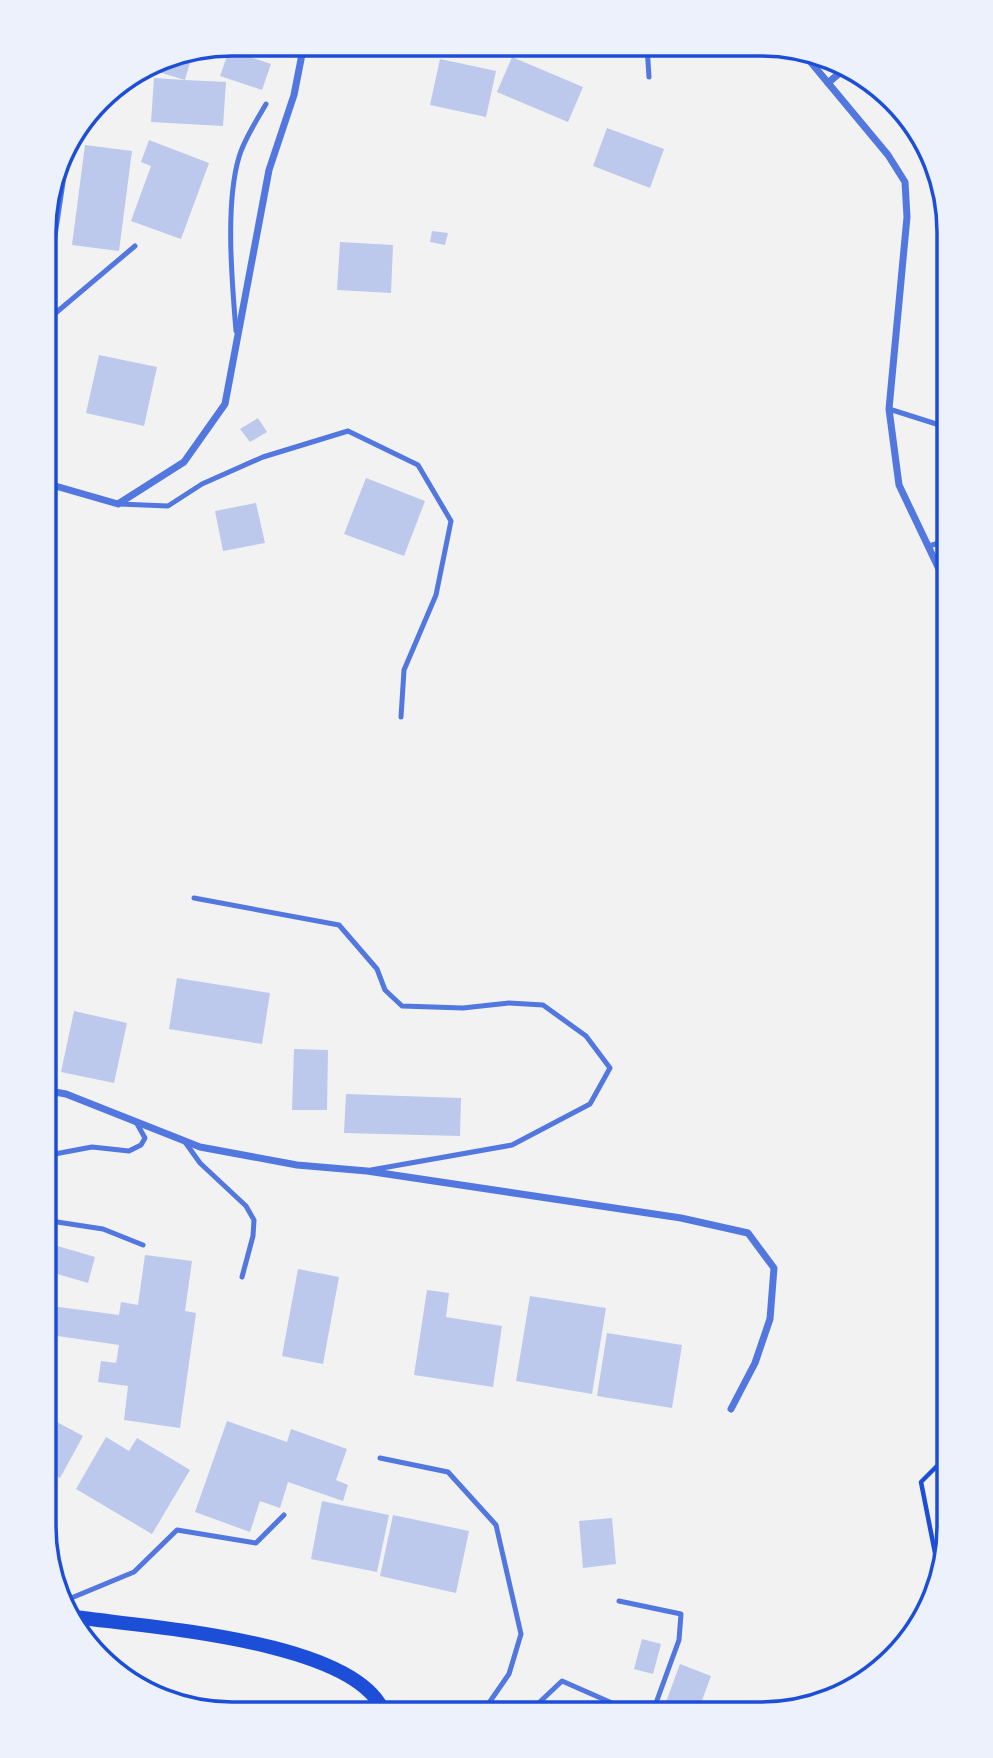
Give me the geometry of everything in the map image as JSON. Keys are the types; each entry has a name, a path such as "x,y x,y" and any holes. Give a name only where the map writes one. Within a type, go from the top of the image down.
{"main road":[{"path":"82,1617 237,1640 306,1656 341,1670 378,1702"}],"street":[{"path":"56,486 118,504 184,462 225,404 269,170 294,95 302,56"},
{"path":"812,64 888,155 905,182 907,217 889,409 899,485 937,564"},
{"path":"828,83 839,74"},
{"path":"56,1092 200,1147 297,1165 368,1171 681,1218 748,1233 774,1269 770,1319 755,1363 731,1409"}],"lane":[{"path":"648,56 649,76"},
{"path":"237,338 232,275 233,198 239,156 266,103"},
{"path":"56,313 135,246"},
{"path":"889,409 937,424"},
{"path":"118,504 168,506 202,484 263,457 348,431 418,466 451,521 436,594 404,670 401,717"},
{"path":"929,546 937,544"},
{"path":"194,898 339,925 377,969 385,990 402,1006 463,1008 509,1003 543,1004 586,1036 610,1068 590,1104 512,1145 368,1171"},
{"path":"56,1154 92,1147 129,1151 141,1145 145,1138 136,1122"},
{"path":"185,1142 200,1163 246,1206 254,1220 253,1236 242,1277"},
{"path":"56,1222 103,1229 143,1245"},
{"path":"380,1458 448,1472 496,1525 521,1634 509,1674 490,1702"},
{"path":"72,1598 134,1572 177,1530 256,1542 284,1516"},
{"path":"619,1601 681,1614 679,1640 656,1702"},
{"path":"540,1702 562,1681 611,1702"}],"path":[{"path":"935,1551 921,1482 937,1466"}],"building":[{"path":"227,56 247,56 271,64 262,90 220,76"},
{"path":"512,57 583,87 568,122 497,92"},
{"path":"440,59 496,71 486,117 430,105"},
{"path":"190,61 185,80 159,72 165,69"},
{"path":"154,78 226,82 223,126 151,122"},
{"path":"607,128 664,149 650,188 593,166"},
{"path":"149,140 209,163 181,239 131,221 151,166 141,162"},
{"path":"85,145 132,151 119,251 72,245"},
{"path":"432,231 448,233 445,245 430,242"},
{"path":"340,242 393,245 391,293 337,290"},
{"path":"99,355 157,367 144,426 86,413"},
{"path":"258,418 267,432 250,442 240,429"},
{"path":"366,478 425,501 404,556 344,534"},
{"path":"256,503 265,543 223,551 215,511"},
{"path":"177,978 270,993 262,1044 169,1029"},
{"path":"74,1011 127,1023 114,1083 61,1072"},
{"path":"294,1049 328,1050 327,1110 292,1110"},
{"path":"346,1094 461,1098 460,1136 344,1133"},
{"path":"56,1246 95,1257 88,1283 56,1274"},
{"path":"145,1255 192,1261 185,1311 196,1313 180,1428 124,1420 128,1386 98,1382 101,1361 116,1363 119,1345 56,1336 56,1307 119,1315 121,1302 138,1305"},
{"path":"298,1269 339,1277 323,1364 282,1356"},
{"path":"427,1290 449,1293 446,1317 502,1326 493,1387 414,1375"},
{"path":"530,1296 606,1308 592,1394 516,1381"},
{"path":"607,1333 682,1345 672,1408 597,1396"},
{"path":"56,1421 83,1436 60,1478 56,1476"},
{"path":"227,1421 287,1442 291,1429 347,1449 336,1480 348,1485 343,1501 288,1482 280,1508 260,1501 250,1532 195,1512"},
{"path":"106,1437 129,1451 137,1438 190,1470 152,1534 76,1489"},
{"path":"322,1501 389,1515 377,1572 311,1559"},
{"path":"393,1515 469,1531 456,1593 380,1576"},
{"path":"612,1518 616,1564 583,1568 579,1521"},
{"path":"642,1639 661,1644 653,1674 634,1669"},
{"path":"680,1664 711,1676 701,1702 666,1702"}]}
